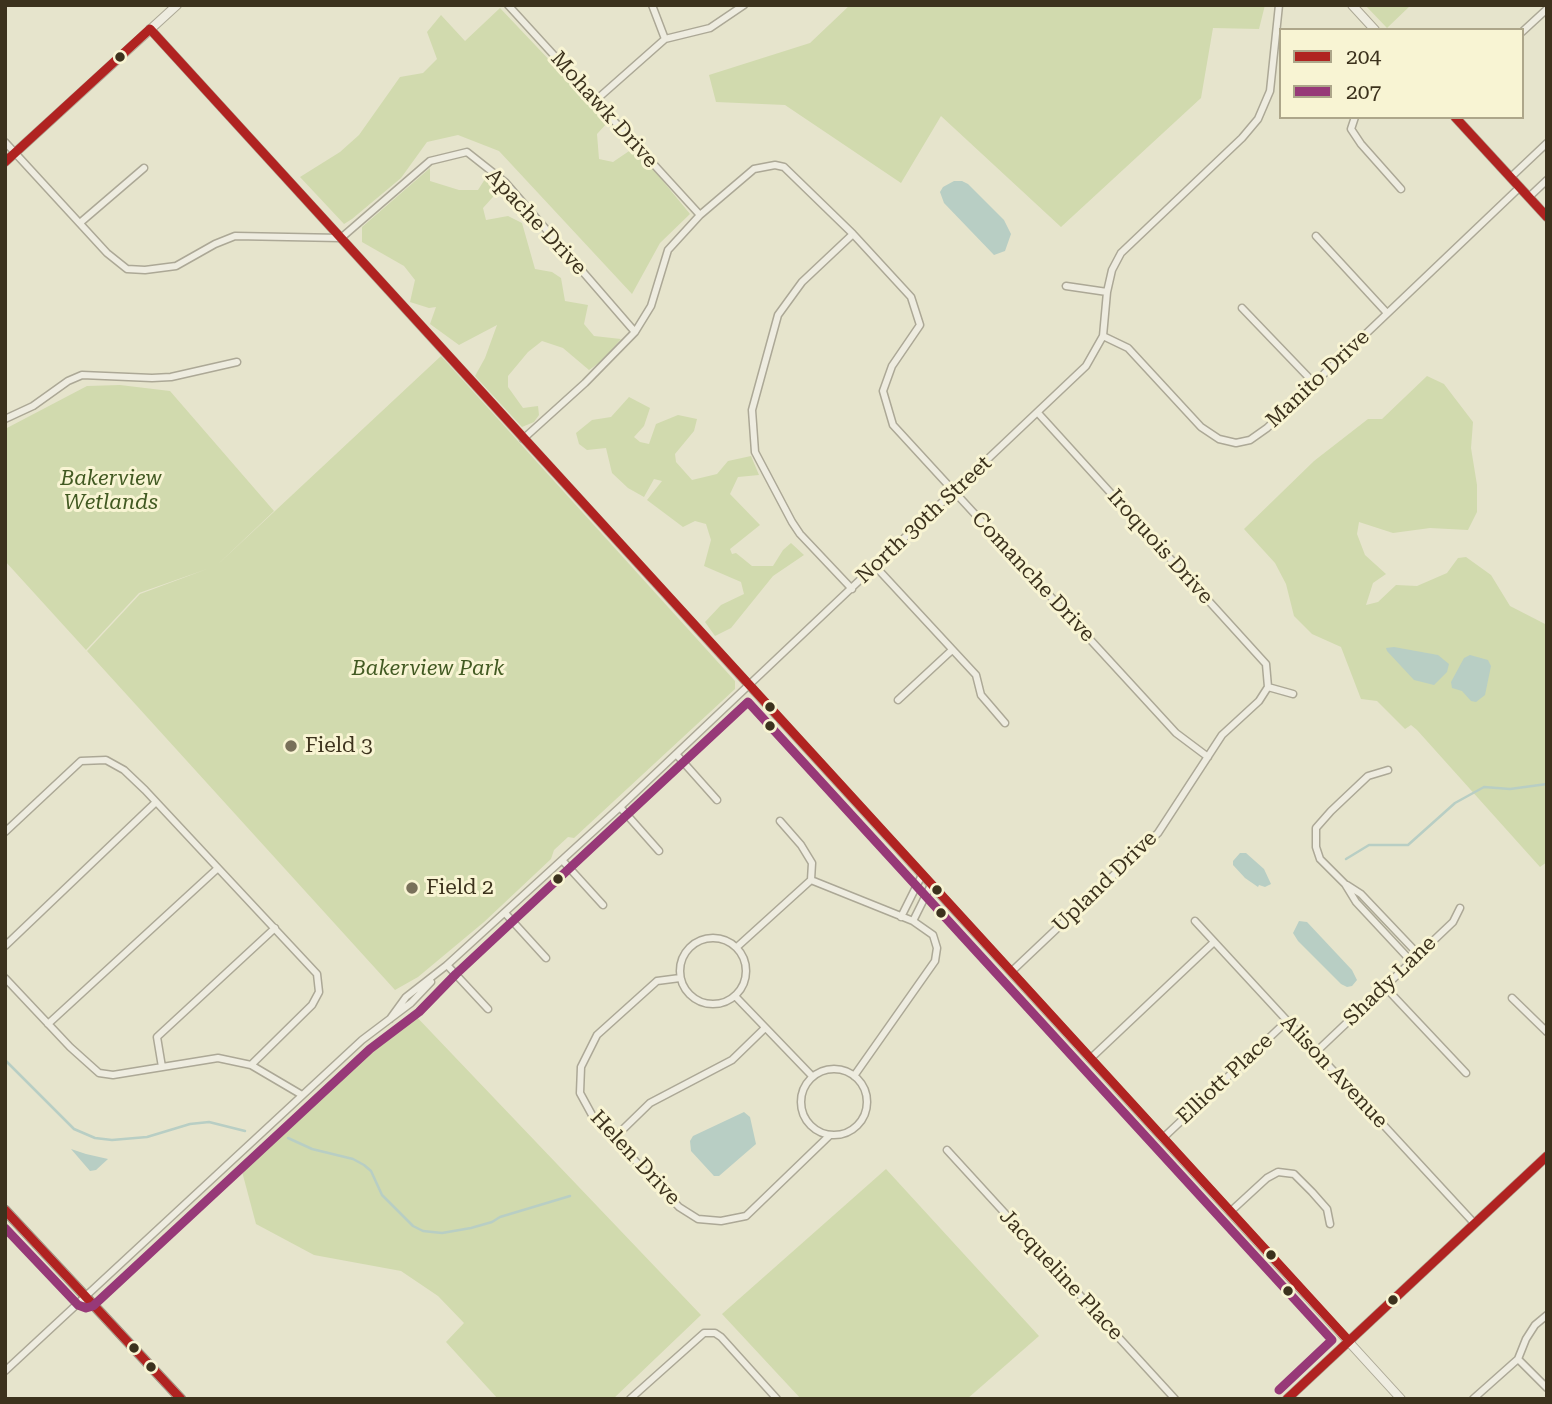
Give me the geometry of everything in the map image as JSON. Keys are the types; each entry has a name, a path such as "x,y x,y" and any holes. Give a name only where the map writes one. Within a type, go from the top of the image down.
{"main road":[{"path":"5,1210 181,1399"}],"street":[{"path":"5,162 177,5"},
{"name":"Mohawk Drive","path":"508,5 700,215"},
{"path":"652,5 665,40"},
{"path":"596,100 665,40 710,28 744,5"},
{"name":"North 30th Street","path":"5,1371 302,1094 362,1040 411,1003 447,965 620,807 1086,366 1104,336 1107,292 1112,270 1121,253 1242,138 1258,119 1270,91 1278,55 1276,12 1279,5"},
{"path":"1352,5 1373,28"},
{"path":"1524,30 1547,9"},
{"path":"150,29 1401,1399"},
{"path":"1354,119 1351,129 1361,144 1401,189"},
{"path":"1457,119 1547,217"},
{"path":"5,142 107,253 127,269 145,271 176,266 235,236 341,238"},
{"path":"1511,177 1547,143"},
{"name":"Apache Drive","path":"341,238 430,161 467,152 505,182 635,332"},
{"name":"Comanche Drive","path":"523,439 635,332 651,306 668,250 700,215 754,169 775,165 784,167 853,234 911,297 920,325 892,366 883,391 893,425 1176,733 1208,757"},
{"path":"81,222 144,168"},
{"path":"1529,197 1547,180"},
{"name":"Manito Drive","path":"1104,336 1128,348 1200,427 1219,439 1236,443 1250,440 1267,428 1520,187"},
{"path":"852,589 792,522 755,452 752,410 778,315 802,282 853,234"},
{"path":"1316,236 1387,313"},
{"path":"1066,286 1107,292"},
{"path":"1242,308 1314,383"},
{"path":"5,419 23,412 68,381 82,375 171,377 237,362"},
{"name":"Iroquois Drive","path":"1038,413 1266,664 1268,688"},
{"path":"875,566 976,676 981,695 1005,723"},
{"path":"898,700 952,650"},
{"path":"1268,688 1293,694"},
{"name":"Upland Drive","path":"1011,972 1158,833 1222,735 1259,701 1268,688"},
{"path":"676,754 717,800"},
{"path":"5,832 81,761 106,760 124,771 317,974 319,992 312,1005 251,1065"},
{"path":"1388,770 1368,776 1316,828 1316,847 1320,859 1345,884 1361,894 1418,954"},
{"path":"5,946 156,802"},
{"path":"620,807 659,850"},
{"path":"737,947 811,880 811,863 801,845 780,821"},
{"path":"562,860 603,905"},
{"path":"48,1024 218,868"},
{"path":"901,917 922,875"},
{"path":"811,880 913,922 933,935 937,948 935,961 854,1076"},
{"path":"1345,884 1356,902 1412,961"},
{"path":"913,922 930,885"},
{"name":"Shady Lane","path":"1316,1052 1453,922 1460,908"},
{"path":"505,913 545,958"},
{"name":"Alison Avenue","path":"1195,921 1474,1223"},
{"path":"162,1067 157,1037 275,928"},
{"path":"707,937 718,937 737,947 746,963 747,972 745,981 735,996 714,1004 703,1003 692,997 680,978 682,957 697,941 707,937"},
{"path":"1090,1059 1214,942"},
{"path":"447,965 488,1009"},
{"path":"5,978 99,1073 113,1075 218,1058 251,1065 302,1094"},
{"name":"Helen Drive","path":"680,978 657,981 597,1035 581,1067 580,1093 592,1115 678,1207 698,1219 721,1221 746,1216 830,1135"},
{"path":"1384,986 1466,1073"},
{"path":"735,996 812,1076"},
{"path":"1512,998 1547,1032"},
{"name":"Elliott Place","path":"1163,1138 1287,1021"},
{"path":"614,1138 650,1103 732,1059 765,1028"},
{"path":"825,1069 841,1069 854,1076 863,1087 867,1100 865,1115 857,1126 845,1134 830,1135 818,1132 808,1123 802,1112 800,1099 812,1076 825,1069"},
{"name":"Jacqueline Place","path":"947,1150 1175,1399"},
{"path":"1287,1399 1547,1156"},
{"path":"1230,1212 1267,1178 1278,1172 1294,1174 1327,1209 1330,1224"},
{"path":"1473,1399 1518,1359 1535,1325 1547,1315"},
{"path":"630,1399 704,1333 715,1333 721,1337 777,1399"},
{"path":"1518,1359 1547,1388"}],"green space":[{"path":"850,5 1265,5 1259,29 1213,28 1201,98 1061,227 941,116 901,183 785,105 716,102 709,75 810,43"},
{"path":"1365,5 1411,5 1387,28"},
{"path":"500,8 608,122 597,134 599,159 613,162 635,147 690,214 660,243 632,294 499,151 458,135 427,142 401,178 344,224 300,177 340,152 359,135 400,77 423,73 437,59 427,32 441,15 465,41"},
{"path":"430,168 430,181 459,190 478,190 492,168 503,176 501,188 483,208 486,220 508,216 522,223 535,269 552,272 561,278 565,301 588,305 584,324 594,336 621,339 603,360 589,370 563,348 542,341 528,352 508,376 508,387 523,408 538,406 539,415 534,422 522,427 475,376 497,325 459,345 430,324 436,307 429,308 410,302 415,280 404,266 362,242 362,227"},
{"name":"Bakerview Park","path":"441,356 735,681 735,689 574,838 568,837 554,850 551,859 484,922 418,977 395,990 87,651 140,594 207,569 139,593 86,650 5,561 5,429 87,386 120,385 170,391 274,511 215,567"},
{"path":"1427,376 1444,384 1473,422 1471,448 1477,485 1477,512 1468,530 1430,528 1393,533 1359,522 1357,534 1365,555 1386,574 1373,583 1366,605 1378,602 1396,585 1417,586 1447,573 1458,558 1466,557 1491,575 1510,606 1547,625 1547,862 1540,867 1417,730 1411,725 1405,729 1377,701 1361,699 1341,647 1312,634 1294,616 1286,584 1275,563 1244,529 1314,461 1368,419 1382,419"},
{"path":"629,397 650,408 644,426 634,437 640,442 649,444 656,424 678,415 697,419 694,431 675,454 676,462 692,480 717,474 728,461 751,456 759,475 738,477 730,494 760,525 730,549 732,554 736,553 752,566 773,566 791,543 804,555 773,576 731,628 715,636 705,622 721,605 744,594 741,582 704,566 711,540 706,524 695,521 683,527 647,500 662,481 654,479 644,497 628,488 612,473 606,448 587,450 579,444 576,433 592,420 611,417"},
{"path":"412,1012 701,1315 613,1399 498,1399 446,1342 464,1323 438,1296 401,1271 314,1255 256,1224 240,1164"},
{"path":"886,1169 1039,1336 967,1399 801,1399 722,1314"}],"shaded area":[{"path":"954,181 968,184 1004,220 1011,234 1005,251 994,255 944,203 940,192"},
{"path":"1386,648 1438,655 1449,664 1447,672 1434,685 1414,680"},
{"path":"1470,655 1488,660 1491,666 1485,695 1476,702 1471,701 1462,691 1452,688 1451,682 1464,658"},
{"path":"1240,853 1246,853 1264,869 1271,884 1258,887 1245,878 1233,865"},
{"path":"1299,921 1307,922 1352,970 1357,980 1352,986 1341,984 1298,941 1293,933"},
{"path":"744,1112 750,1117 756,1144 719,1176 714,1176 691,1151 690,1141 693,1136"},
{"path":"71,1149 108,1159 96,1170 90,1171"}],"waterway":[{"path":"1346,859 1369,845 1408,845 1455,803 1484,787 1510,789 1547,784"},
{"path":"5,1060 74,1129 95,1138 112,1140 147,1137 190,1124 209,1122 245,1131"},
{"path":"288,1138 312,1149 353,1159 364,1165 371,1171 382,1195 413,1226 423,1231 442,1233 471,1228 570,1196"}],"transit line":[{"name":"204","path":"5,162 150,29 1349,1341"},
{"name":"204","path":"1457,119 1547,217"},
{"name":"207","path":"5,1228 78,1305 86,1308 93,1306 370,1049 419,1012 456,974 748,702 1332,1340 1279,1390"},
{"name":"204","path":"1287,1399 1547,1156"},
{"name":"204","path":"5,1210 181,1399"}],"place":[{"name":"Field 3","path":"291,746"},
{"name":"Field 2","path":"412,888"}],"park label":[{"name":"Bakerview Wetlands","path":"111,491"}]}
